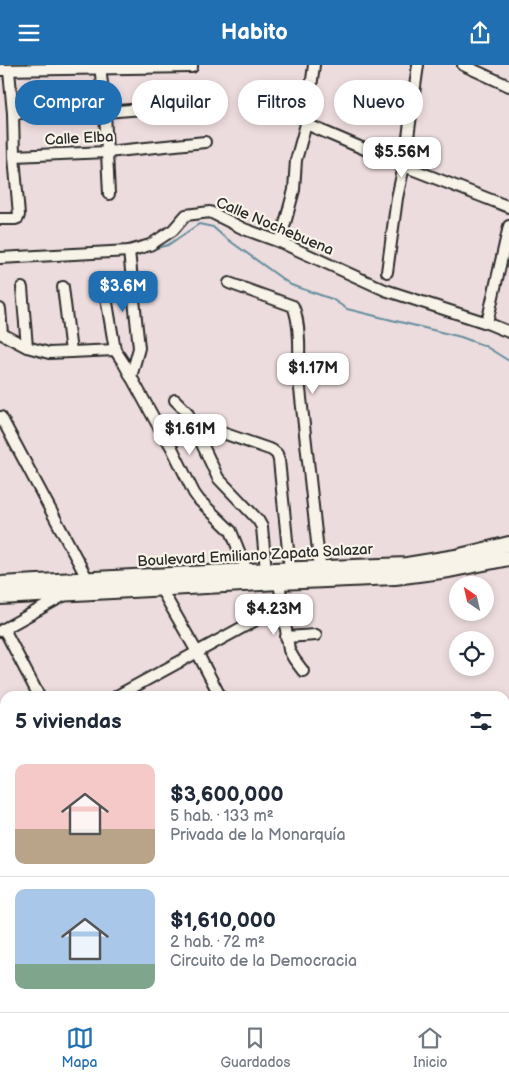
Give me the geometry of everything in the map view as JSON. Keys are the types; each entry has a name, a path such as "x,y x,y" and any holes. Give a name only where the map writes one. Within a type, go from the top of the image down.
{"main road":[{"name":"Boulevard Emiliano Zapata Salazar","path":"0,597 66,594 247,571 407,565 456,557 509,544"},
{"name":"Boulevard Emiliano Zapata Salazar","path":"0,584 88,580 279,582 395,577 418,575 509,557"}],"street":[{"path":"312,80 314,65"},
{"path":"387,272 418,65"},
{"path":"464,65 509,86"},
{"path":"0,219 15,219 19,215 14,156 13,113 4,71 192,66"},
{"path":"101,67 102,80"},
{"path":"106,125 109,194"},
{"path":"280,243 294,190 296,161 306,125"},
{"path":"308,125 404,166 509,207"},
{"name":"Calle Elba","path":"14,156 107,152 205,142"},
{"name":"Calle Nochebuena","path":"0,258 129,251 150,245 173,230 186,215 210,212 244,229 385,290 509,332"},
{"path":"487,323 509,226"},
{"path":"129,251 139,348 131,377"},
{"path":"229,283 293,306 296,313 299,380 320,569"},
{"path":"104,285 115,350 170,446 194,493 231,531 247,571"},
{"path":"64,287 71,352"},
{"path":"22,288 27,347"},
{"path":"0,309 2,334 27,347 49,353 115,350"},
{"path":"175,400 187,412 218,478 258,520 262,527 266,571"},
{"path":"0,417 88,580"},
{"path":"191,422 272,450 277,454 290,570"},
{"path":"161,582 217,691"},
{"path":"279,582 289,650 303,671"},
{"path":"36,691 2,630 66,594"},
{"path":"284,613 303,613"},
{"path":"127,691 254,621"},
{"path":"286,637 316,635"}],"waterway":[{"path":"153,249 168,245 199,224 213,227 291,285 332,299 347,309 461,337 485,346 509,361"}]}
